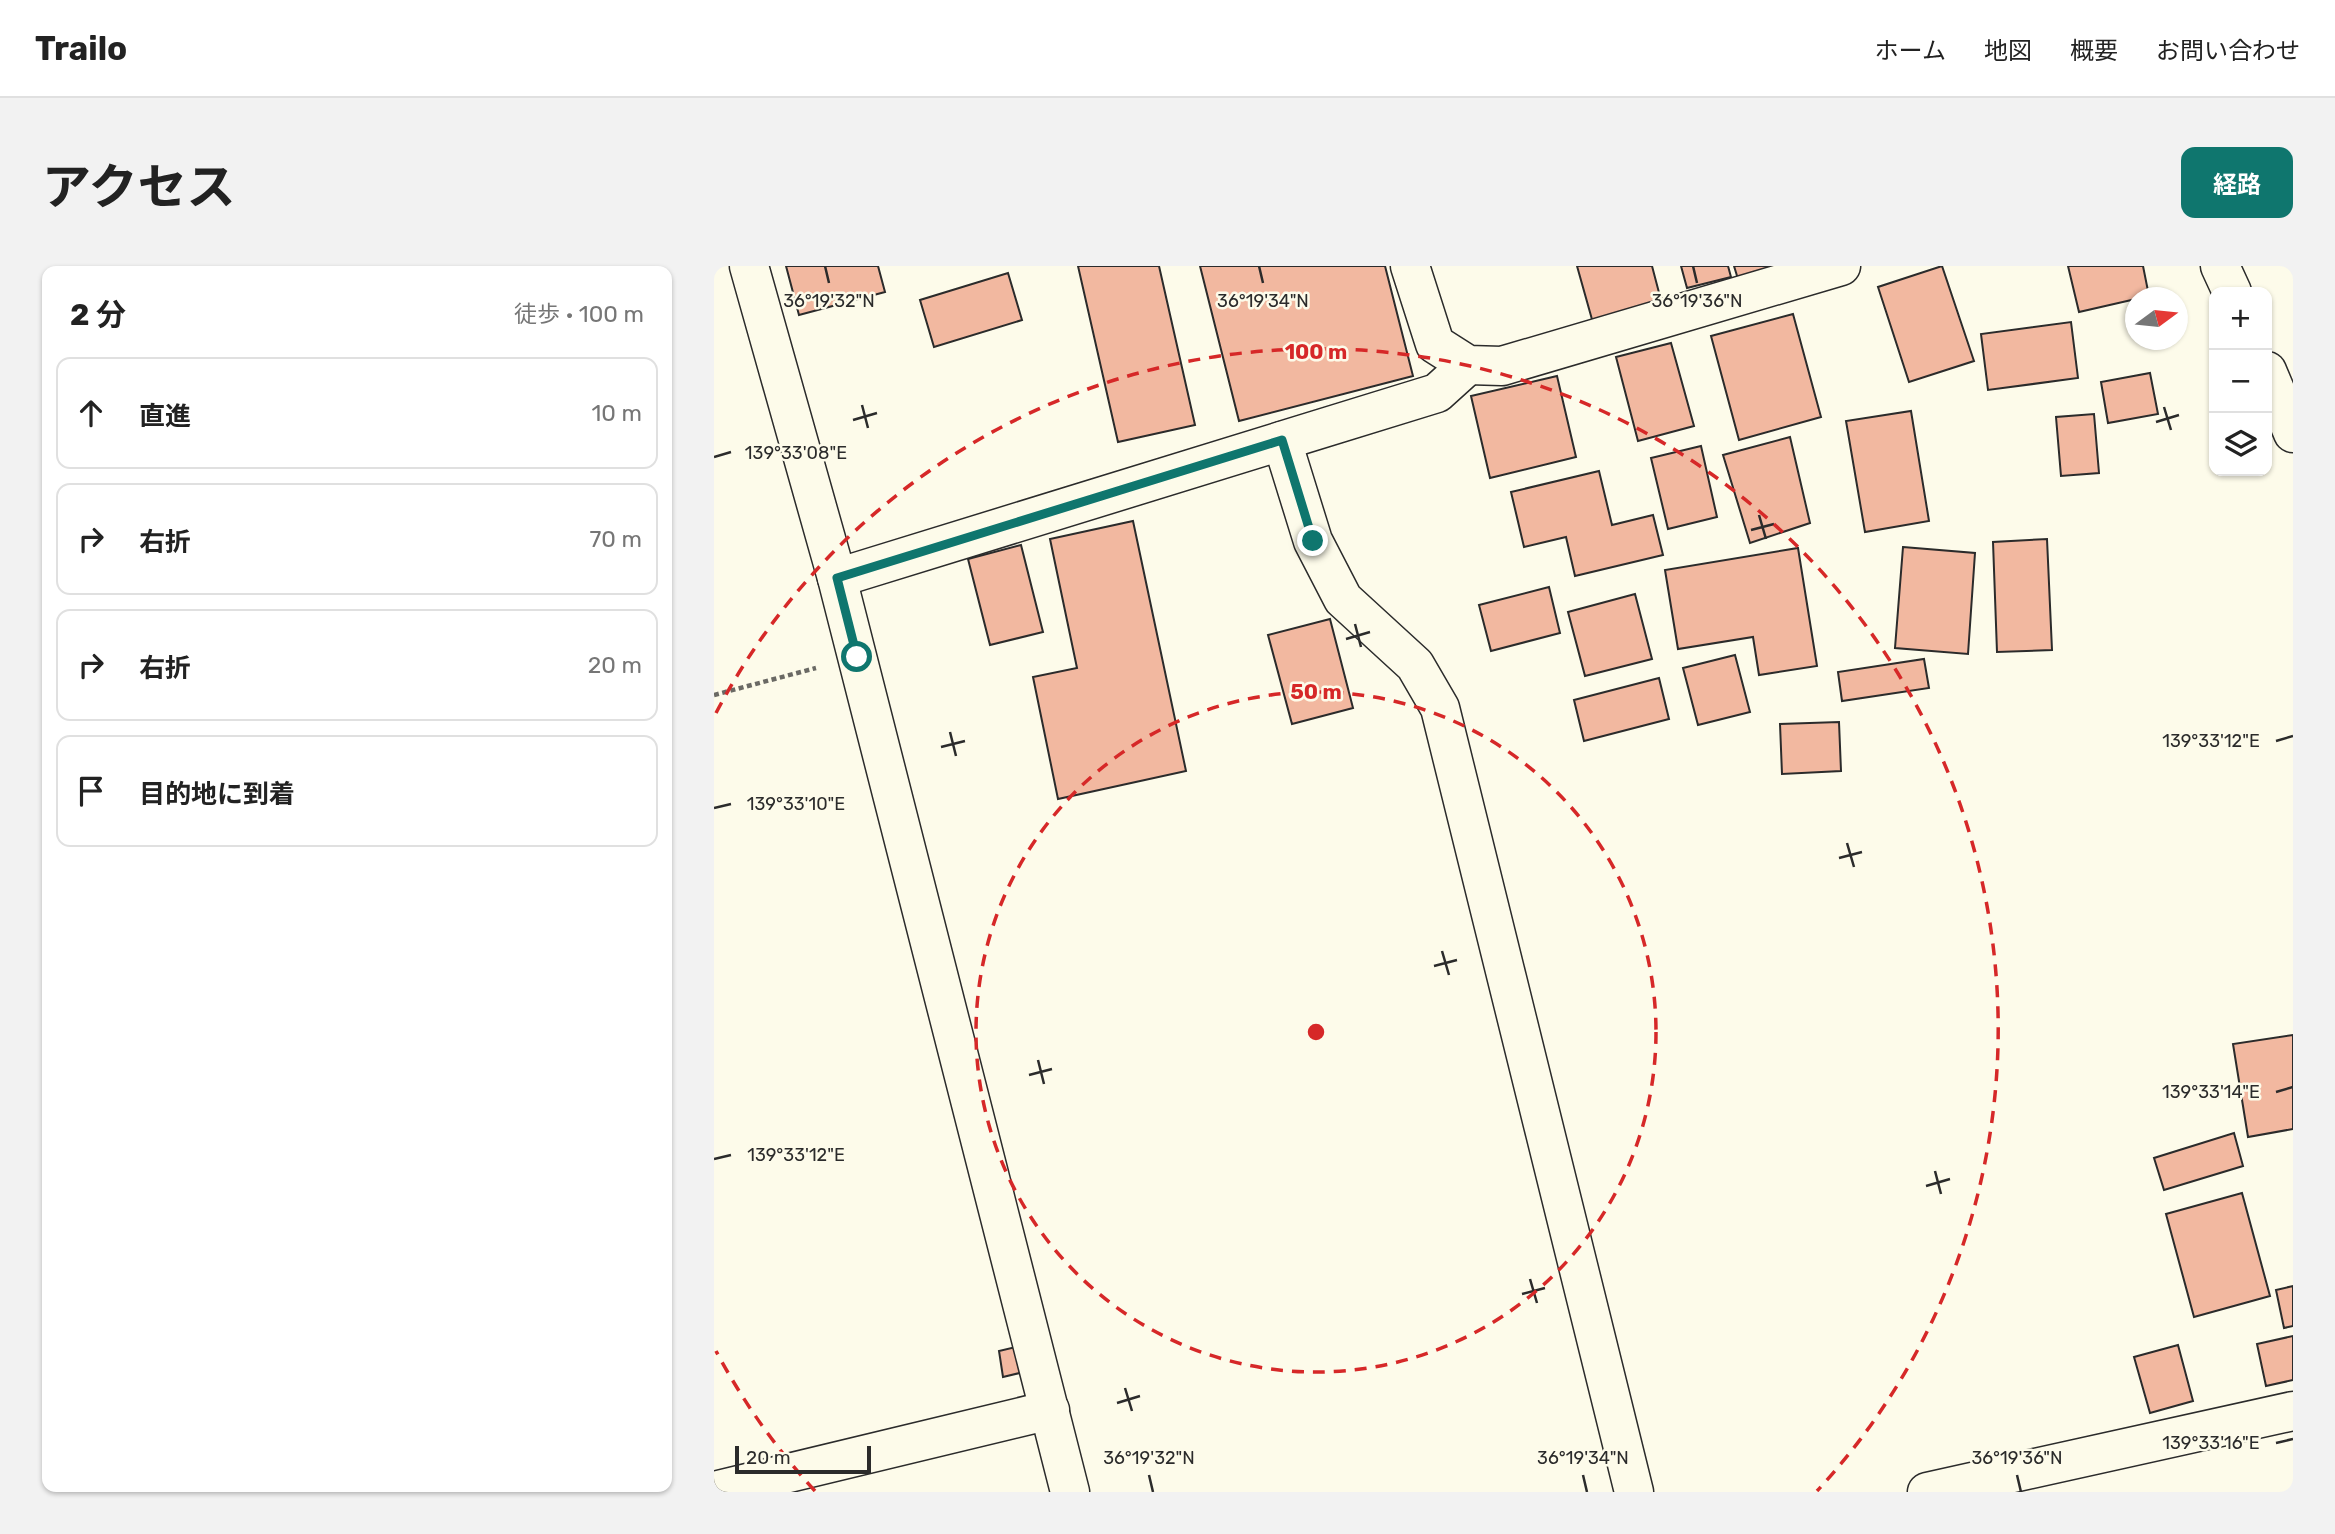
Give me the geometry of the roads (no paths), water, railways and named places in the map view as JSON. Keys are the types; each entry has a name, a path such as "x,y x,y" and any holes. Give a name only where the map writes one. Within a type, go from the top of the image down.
{"street":[{"path":"749,266 837,578 1070,1492"},
{"path":"1410,266 1435,344 1468,365 1502,366 1841,266"},
{"path":"2220,266 2230,287"},
{"path":"837,578 1437,393 1468,365"},
{"path":"2278,382 2293,433"},
{"path":"1282,440 1313,541 1343,599 1415,665 1440,708 1634,1492"},
{"path":"714,1491 1050,1410"},
{"path":"1927,1492 2293,1412"}]}
